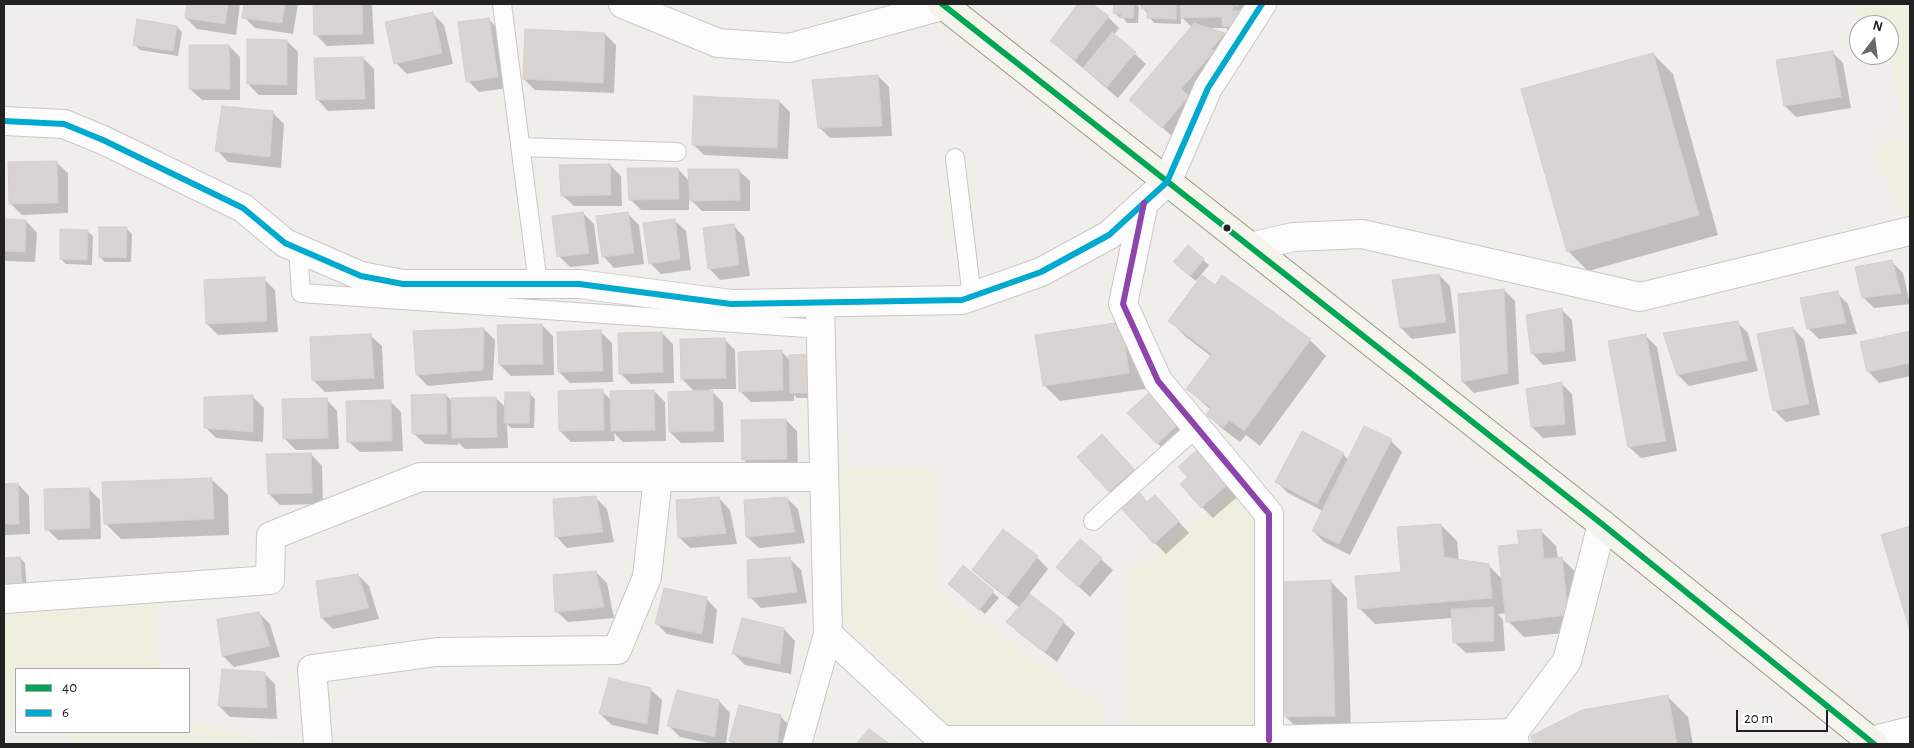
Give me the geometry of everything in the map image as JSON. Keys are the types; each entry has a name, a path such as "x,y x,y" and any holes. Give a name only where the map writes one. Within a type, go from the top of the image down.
{"main road":[{"path":"945,4 1250,248 1602,524 1872,743"}],"street":[{"path":"624,4 718,43 789,48 945,4"},
{"path":"4,120 64,124 104,140 243,208 285,243 361,276 403,284 579,284 731,304 742,314 821,316 962,300 1041,272 1110,235 1167,182 1208,88 1262,4"},
{"path":"1144,203 1123,304 1158,380 1269,514 1269,740"},
{"path":"1250,248 1293,237 1362,234 1640,297 1910,231"},
{"path":"797,744 828,634 821,316"},
{"path":"4,599 270,580 272,536 420,477 824,477"},
{"path":"318,744 312,669 438,652 618,650 647,577 658,477"},
{"path":"828,634 942,740 1514,739 1567,660 1602,524"},
{"path":"1872,743 1910,731"}],"lane":[{"path":"502,4 538,284"},
{"path":"521,147 677,152"},
{"path":"955,158 972,297"},
{"path":"298,248 301,293 742,314"},
{"path":"1093,521 1197,427"}],"green space":[{"path":"1855,4 1910,4 1910,218 1904,219 1872,144 1907,138 1892,65 1899,65 1899,15 1858,15"},
{"path":"841,468 936,469 935,590 1104,708 1101,731 951,727 837,615"},
{"path":"1236,491 1260,524 1259,728 1126,725 1129,572"},
{"path":"158,601 158,668 15,668 15,721 4,723 4,615"},
{"path":"190,721 274,744 68,744 68,733 190,733"}],"building":[{"path":"187,4 228,4 225,24 185,18"},
{"path":"244,4 285,4 282,23 242,18"},
{"path":"313,4 362,4 363,34 314,35"},
{"path":"1078,4 1092,4 1109,16 1075,60 1050,41"},
{"path":"1114,4 1134,4 1133,18 1121,18 1121,14 1113,13"},
{"path":"1141,4 1176,4 1176,19 1147,18 1147,9 1141,9"},
{"path":"1180,4 1238,4 1238,6 1233,6 1233,11 1241,11 1236,27 1222,26 1222,17 1181,18"},
{"path":"433,12 442,53 394,64 385,22"},
{"path":"489,18 498,77 466,82 458,22"},
{"path":"137,19 177,26 173,51 133,45"},
{"path":"1194,23 1225,33 1211,49 1214,51 1181,89 1189,96 1162,128 1129,100"},
{"path":"525,29 605,33 603,83 523,79"},
{"path":"1112,32 1136,52 1107,87 1083,68"},
{"path":"247,39 287,40 287,85 247,84"},
{"path":"189,45 229,45 230,89 189,89"},
{"path":"1833,51 1841,97 1784,106 1776,60"},
{"path":"1653,53 1699,215 1567,252 1521,89"},
{"path":"363,57 365,99 316,100 314,58"},
{"path":"878,75 882,126 818,128 812,80"},
{"path":"694,96 779,100 777,148 692,145"},
{"path":"222,106 273,111 270,157 215,151"},
{"path":"57,161 58,203 9,204 8,162"},
{"path":"610,164 611,195 561,196 559,165"},
{"path":"627,168 678,168 679,199 629,200"},
{"path":"688,169 739,169 740,200 690,201"},
{"path":"583,212 589,253 557,257 552,216"},
{"path":"628,212 634,253 602,257 596,216"},
{"path":"4,219 26,220 25,252 4,251"},
{"path":"675,219 680,259 649,264 643,223"},
{"path":"734,224 739,265 708,269 703,228"},
{"path":"99,227 127,227 126,258 99,257"},
{"path":"60,229 88,230 87,260 60,259"},
{"path":"1188,245 1204,259 1190,276 1173,262"},
{"path":"1892,260 1901,293 1862,298 1855,267"},
{"path":"1439,274 1446,322 1400,328 1392,280"},
{"path":"1202,275 1215,285 1222,275 1311,339 1244,431 1229,420 1224,427 1206,415 1211,407 1186,389 1212,354 1168,321"},
{"path":"265,277 267,321 206,324 204,280"},
{"path":"1504,289 1508,373 1462,382 1458,294"},
{"path":"1838,291 1846,323 1807,329 1800,298"},
{"path":"1562,308 1565,351 1531,354 1526,315"},
{"path":"1738,321 1747,360 1677,375 1663,333"},
{"path":"1122,322 1129,373 1043,386 1035,335"},
{"path":"542,324 543,364 499,365 497,325"},
{"path":"1793,327 1809,404 1773,411 1757,334"},
{"path":"484,328 483,370 416,375 413,331"},
{"path":"601,330 603,371 558,372 557,332"},
{"path":"1910,331 1910,363 1867,372 1860,342"},
{"path":"662,332 663,372 619,374 618,333"},
{"path":"371,334 374,378 312,381 310,337"},
{"path":"1646,334 1666,441 1628,447 1608,341"},
{"path":"725,338 726,378 681,379 680,339"},
{"path":"782,350 783,390 739,392 738,352"},
{"path":"811,354 812,393 790,393 789,355"},
{"path":"1562,382 1565,424 1531,427 1526,389"},
{"path":"603,389 604,430 559,431 558,391"},
{"path":"654,390 655,430 611,431 610,391"},
{"path":"713,390 714,431 669,432 668,392"},
{"path":"1152,390 1182,421 1157,444 1127,413"},
{"path":"505,392 530,392 529,423 504,423"},
{"path":"446,394 447,434 412,434 411,395"},
{"path":"253,395 253,432 204,428 204,397"},
{"path":"496,397 497,437 452,438 451,398"},
{"path":"327,398 328,438 283,439 282,399"},
{"path":"391,400 392,441 347,442 346,401"},
{"path":"786,419 787,459 742,460 741,420"},
{"path":"1364,426 1392,439 1339,544 1312,531"},
{"path":"1302,431 1344,453 1317,504 1275,482"},
{"path":"1102,434 1134,469 1109,492 1077,457"},
{"path":"1197,450 1228,484 1201,508 1180,484 1188,477 1178,467"},
{"path":"311,453 312,493 268,494 266,454"},
{"path":"212,478 214,519 104,524 102,482"},
{"path":"18,483 19,524 4,524 4,484"},
{"path":"89,488 90,528 45,530 44,489"},
{"path":"1139,492 1147,502 1155,495 1179,521 1154,544 1121,508"},
{"path":"596,496 603,532 555,537 553,499"},
{"path":"719,497 726,533 678,538 676,500"},
{"path":"787,497 795,532 746,537 744,500"},
{"path":"1441,524 1444,557 1489,564 1492,598 1358,609 1355,576 1401,572 1397,527"},
{"path":"1910,526 1910,631 1881,535"},
{"path":"1003,529 1038,556 1007,597 972,570"},
{"path":"1541,529 1544,559 1562,557 1568,615 1506,622 1498,546 1519,544 1517,531"},
{"path":"1080,539 1102,558 1078,587 1056,567"},
{"path":"20,557 22,586 4,587 4,558"},
{"path":"790,557 797,592 748,598 747,560"},
{"path":"963,565 994,591 979,610 948,584"},
{"path":"596,571 604,607 555,612 553,575"},
{"path":"358,574 369,608 321,618 316,581"},
{"path":"1331,580 1335,716 1285,717 1280,582"},
{"path":"664,588 707,597 702,634 655,624"},
{"path":"1030,594 1064,621 1045,652 1006,622"},
{"path":"1493,607 1494,641 1453,643 1451,609"},
{"path":"259,612 270,646 222,656 217,619"},
{"path":"742,618 784,628 780,664 732,654"},
{"path":"222,669 265,672 267,708 218,706"},
{"path":"609,678 651,688 647,724 599,714"},
{"path":"677,690 719,700 715,737 667,726"},
{"path":"1668,695 1677,744 1533,744 1531,736 1582,710"},
{"path":"739,705 781,715 777,744 743,744 729,741"},
{"path":"869,729 890,744 856,744"}],"transit line":[{"name":"40","path":"942,4 1602,524 1874,744"},
{"name":"6","path":"4,121 64,124 103,140 243,208 285,243 361,276 403,284 579,284 731,304 962,300 1041,272 1109,235 1167,182 1208,88 1262,4"},
{"path":"1144,203 1123,304 1158,381 1269,514 1269,740"}]}
